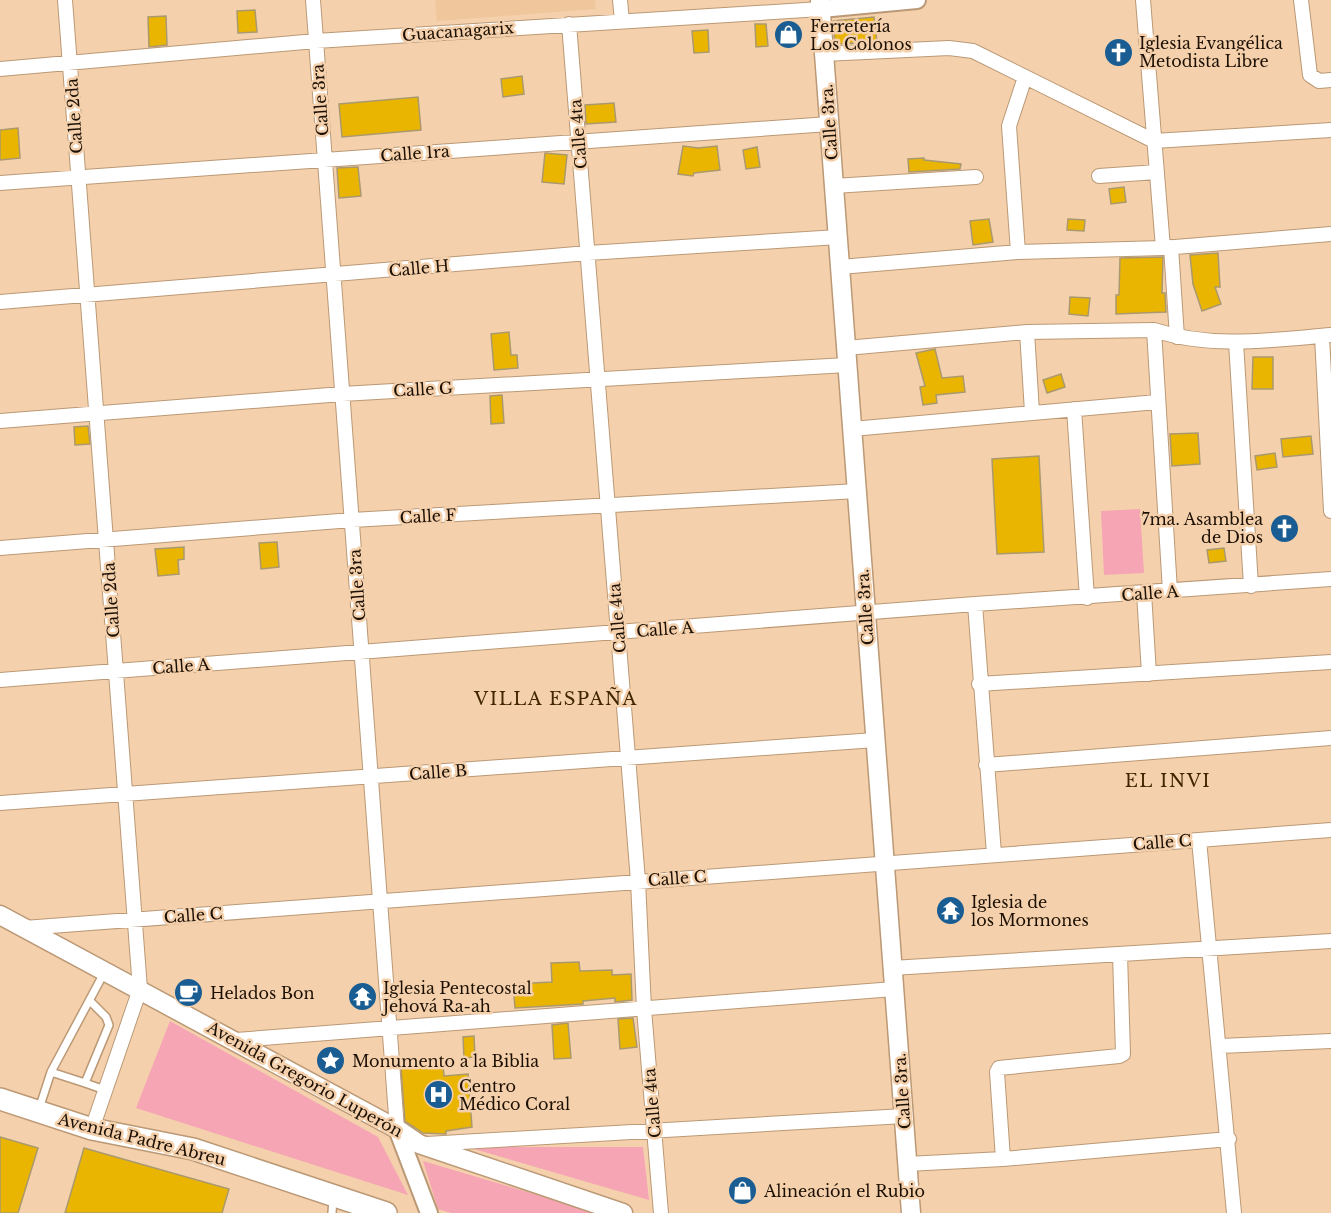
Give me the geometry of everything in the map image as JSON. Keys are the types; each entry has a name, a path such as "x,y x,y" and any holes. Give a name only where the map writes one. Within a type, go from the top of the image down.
{"main road":[{"name":"Calle 3ra.","path":"820,4 911,1213"},
{"name":"Avenida Gregorio Luperón","path":"0,915 236,1040 420,1144 622,1213"},
{"name":"Avenida Padre Abreu","path":"2,1104 38,1111 92,1129 193,1149 333,1204 386,1213"}],"street":[{"name":"Calle 2da","path":"65,0 140,989 92,1129"},
{"name":"Calle 3ra","path":"313,0 397,1129"},
{"path":"620,0 622,21"},
{"name":"Guacanagarix","path":"0,69 316,40 622,21 820,4 917,0"},
{"path":"1143,0 1157,172 1177,338"},
{"path":"1301,0 1310,75 1319,81 1331,80"},
{"name":"Calle 4ta","path":"569,24 638,881 644,1009 661,1213"},
{"path":"824,54 962,49 1025,77 1154,141 1331,130"},
{"path":"1018,252 1009,126 1025,77"},
{"name":"Calle 1ra","path":"0,183 830,124"},
{"path":"1100,176 1157,172"},
{"path":"834,186 976,177"},
{"path":"840,267 1018,252 1167,248 1331,234"},
{"name":"Calle H","path":"0,302 588,253 838,237"},
{"path":"1170,591 1154,330 1177,338 1236,342 1327,336 1331,511"},
{"name":"Calle G","path":"0,422 342,394 598,381 847,356 1026,332 1154,330"},
{"path":"1026,332 1032,412"},
{"path":"1236,342 1251,586"},
{"path":"852,429 1157,402"},
{"path":"1074,409 1088,598"},
{"name":"Calle F","path":"0,548 352,520 857,491"},
{"name":"Calle A","path":"0,680 975,604 1088,598 1331,579"},
{"path":"1144,593 1149,674"},
{"path":"975,604 979,684 994,854"},
{"path":"979,684 1331,662"},
{"path":"986,765 1331,738"},
{"name":"Calle B","path":"0,803 875,740"},
{"name":"Calle C","path":"24,928 1331,830"},
{"path":"1199,840 1229,1138 1234,1213"},
{"path":"892,968 1331,941"},
{"path":"1003,1159 997,1072 999,1068 1123,1054 1120,954"},
{"path":"236,1040 894,989"},
{"path":"1220,1046 1331,1041"},
{"path":"420,1144 904,1116"},
{"path":"397,1129 429,1213"},
{"path":"907,1164 1003,1159 1229,1138"}],"lane":[{"path":"38,1111 51,1072 105,970"},
{"path":"85,1083 109,1024 106,1017 90,1001"},
{"path":"51,1072 106,1091"}],"shaded area":[{"path":"435,0 595,0 596,9 437,21"},
{"path":"1140,509 1144,573 1104,575 1101,511"},
{"path":"170,1021 378,1137 408,1195 136,1108"},
{"path":"467,1147 643,1147 649,1200"},
{"path":"423,1161 598,1213 451,1213 438,1209"}],"building":[{"path":"255,10 257,32 238,33 237,11"},
{"path":"166,16 167,45 149,47 148,17"},
{"path":"874,17 877,42 835,44 833,21"},
{"path":"755,24 766,24 768,46 756,47"},
{"path":"708,30 709,52 694,53 692,31"},
{"path":"522,76 524,94 503,97 501,79"},
{"path":"418,97 421,130 342,137 339,104"},
{"path":"614,103 616,122 586,124 585,105"},
{"path":"18,128 20,158 0,160 0,130"},
{"path":"683,146 698,148 717,146 720,170 694,173 693,176 678,174"},
{"path":"757,147 760,167 746,169 743,150"},
{"path":"545,153 567,155 564,184 542,182"},
{"path":"924,158 924,160 961,164 960,169 909,172 908,159"},
{"path":"358,167 361,196 339,198 337,168"},
{"path":"1124,187 1126,202 1111,204 1109,189"},
{"path":"989,219 993,242 973,245 970,221"},
{"path":"1068,219 1085,220 1084,231 1067,230"},
{"path":"1218,253 1220,287 1215,287 1221,304 1202,311 1193,284 1190,255"},
{"path":"1163,257 1162,293 1165,293 1166,312 1116,314 1120,258"},
{"path":"1070,297 1090,298 1088,316 1069,314"},
{"path":"509,332 511,355 517,355 518,368 494,370 491,334"},
{"path":"935,349 942,378 963,376 965,392 936,395 937,403 923,405 920,387 925,386 916,353"},
{"path":"1253,357 1273,357 1273,389 1252,389"},
{"path":"1061,374 1065,387 1047,393 1043,380"},
{"path":"502,395 504,423 491,424 490,396"},
{"path":"88,426 90,444 75,445 74,427"},
{"path":"1198,433 1200,464 1172,466 1170,434"},
{"path":"1311,436 1313,454 1283,457 1281,439"},
{"path":"1275,453 1277,467 1257,470 1255,456"},
{"path":"1039,456 1044,552 997,554 992,459"},
{"path":"277,542 279,567 261,569 259,543"},
{"path":"184,547 184,559 178,560 179,574 158,576 155,549"},
{"path":"1224,548 1226,561 1209,563 1207,550"},
{"path":"579,962 580,971 612,970 612,975 631,974 632,1000 615,1002 615,998 583,1001 583,1004 515,1008 513,984 552,982 551,963"},
{"path":"633,1018 637,1047 620,1049 618,1019"},
{"path":"568,1023 571,1058 554,1059 552,1025"},
{"path":"474,1036 475,1057 464,1058 463,1037"},
{"path":"443,1065 444,1076 468,1074 472,1127 446,1131 446,1134 423,1133 405,1121 401,1068"},
{"path":"0,1137 38,1148 18,1213 0,1213"},
{"path":"84,1148 229,1189 222,1213 65,1213"}],"place":[{"name":"Ferretería Los Colonos","path":"789,35"},
{"name":"Iglesia Evangélica Metodista Libre","path":"1118,52"},
{"name":"7ma. Asamblea de Dios","path":"1284,528"},
{"name":"Iglesia de los Mormones","path":"950,911"},
{"name":"Helados Bon","path":"189,993"},
{"name":"Iglesia Pentecostal Jehová Ra-ah","path":"362,997"},
{"name":"Monumento a la Biblia","path":"331,1061"},
{"name":"Centro Médico Coral","path":"438,1095"},
{"name":"Alineación el Rubio","path":"743,1191"}],"district":[{"name":"VILLA ESPAÑA","path":"556,699"},
{"name":"EL INVI","path":"1168,781"}]}
